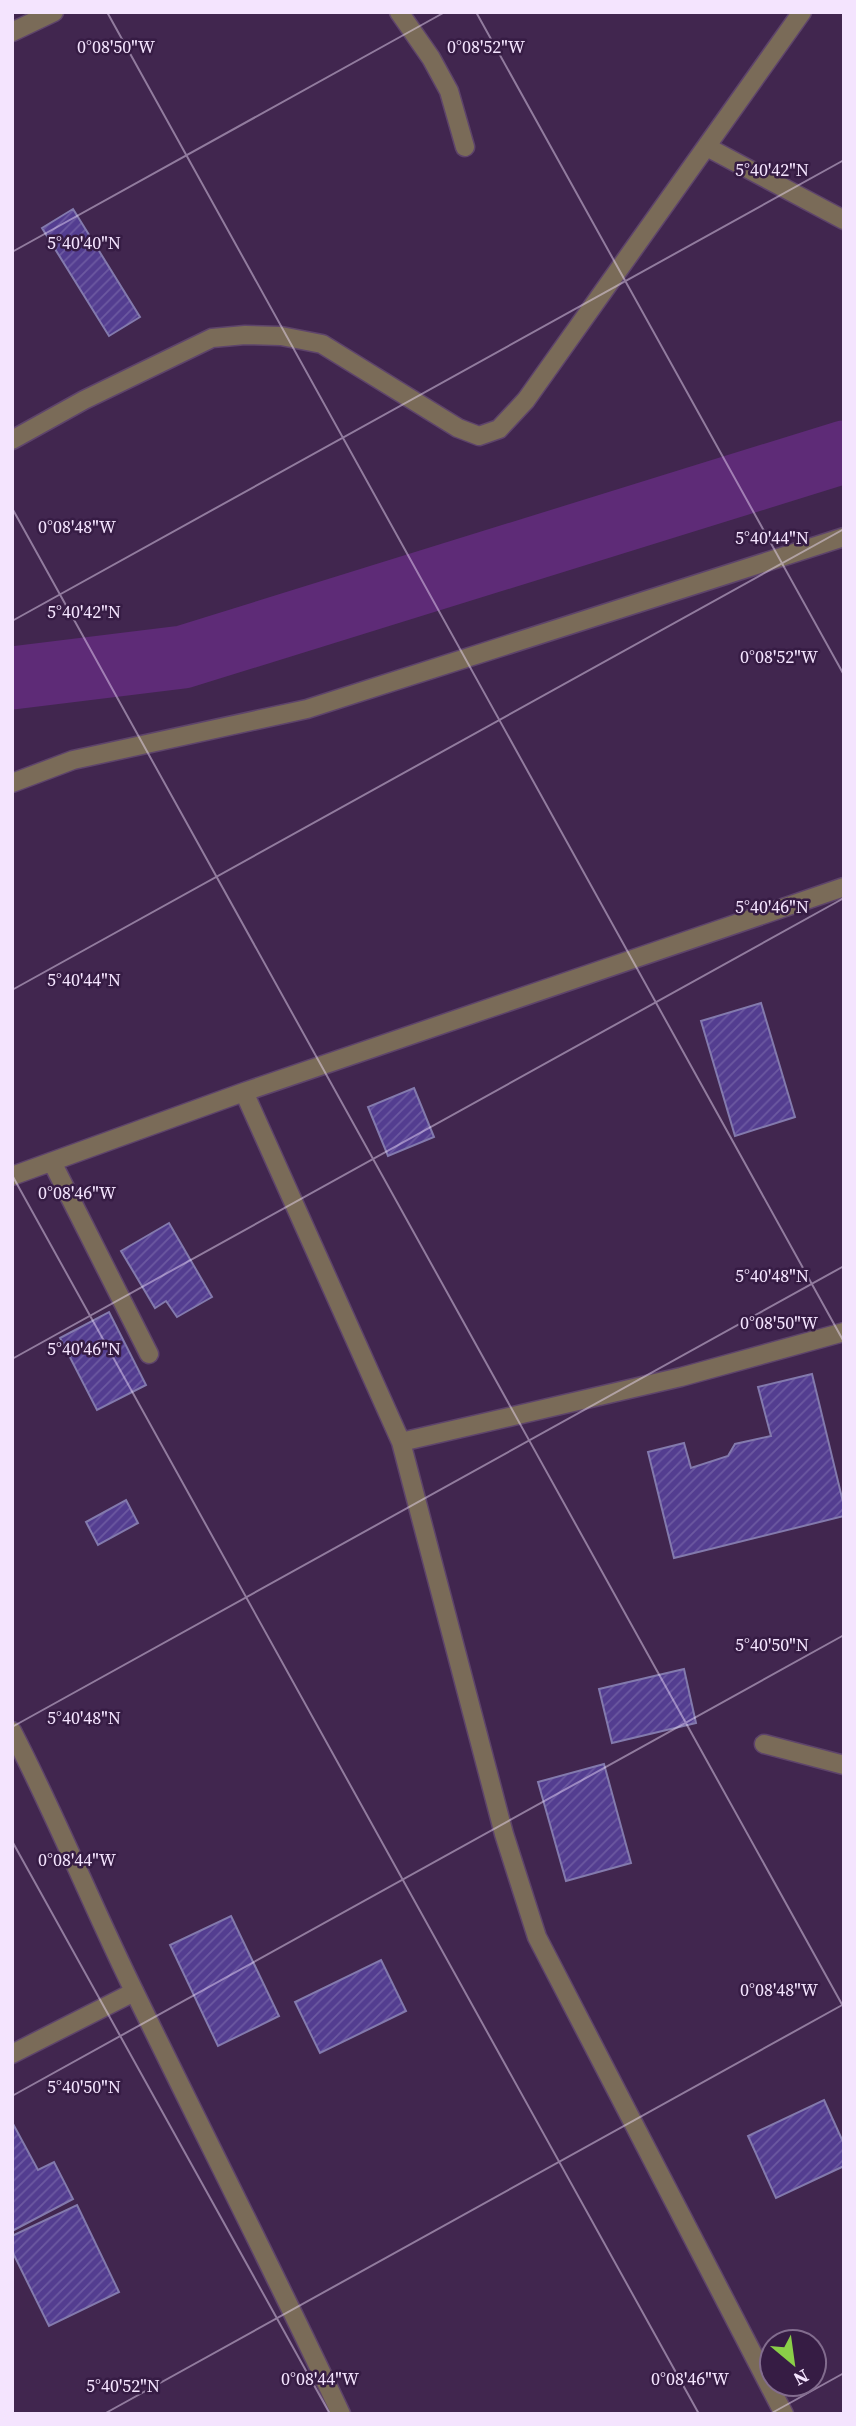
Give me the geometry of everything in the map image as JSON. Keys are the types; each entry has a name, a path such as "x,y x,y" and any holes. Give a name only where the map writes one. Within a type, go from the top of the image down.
{"street":[{"path":"12,32 54,12"},
{"path":"399,12 450,91 465,147"},
{"path":"12,440 84,400 212,338 245,335 282,336 322,344 458,429 479,436 499,429 526,400 802,12"},
{"path":"707,147 844,220"},
{"path":"12,783 73,760 307,709 844,537"},
{"path":"12,1176 244,1092 844,887"},
{"path":"244,1092 401,1442 504,1833 537,1937 784,2414"},
{"path":"52,1161 149,1354"},
{"path":"401,1442 681,1377 844,1332"},
{"path":"12,1731 42,1789 134,1992 298,2321 341,2414"},
{"path":"764,1744 844,1765"},
{"path":"12,2054 134,1992"}],"building":[{"path":"73,209 140,317 109,336 42,228"},
{"path":"761,1003 795,1117 735,1136 701,1021"},
{"path":"414,1088 434,1137 388,1156 368,1107"},
{"path":"169,1223 212,1297 177,1317 166,1301 155,1308 121,1251"},
{"path":"109,1312 146,1385 97,1410 60,1338"},
{"path":"812,1374 844,1506 844,1516 674,1558 648,1452 684,1443 691,1468 728,1456 735,1444 771,1436 758,1387"},
{"path":"126,1500 138,1523 98,1545 86,1522"},
{"path":"684,1669 696,1723 612,1743 599,1689"},
{"path":"604,1764 631,1863 566,1881 538,1782"},
{"path":"231,1916 279,2016 218,2046 170,1945"},
{"path":"381,1960 406,2011 320,2053 295,2002"},
{"path":"824,2100 844,2144 844,2166 776,2198 748,2136"},
{"path":"12,2122 38,2170 54,2162 73,2199 12,2231"},
{"path":"77,2205 119,2292 49,2326 12,2251 12,2236"}],"waterway":[{"path":"12,678 183,657 844,452"}]}
